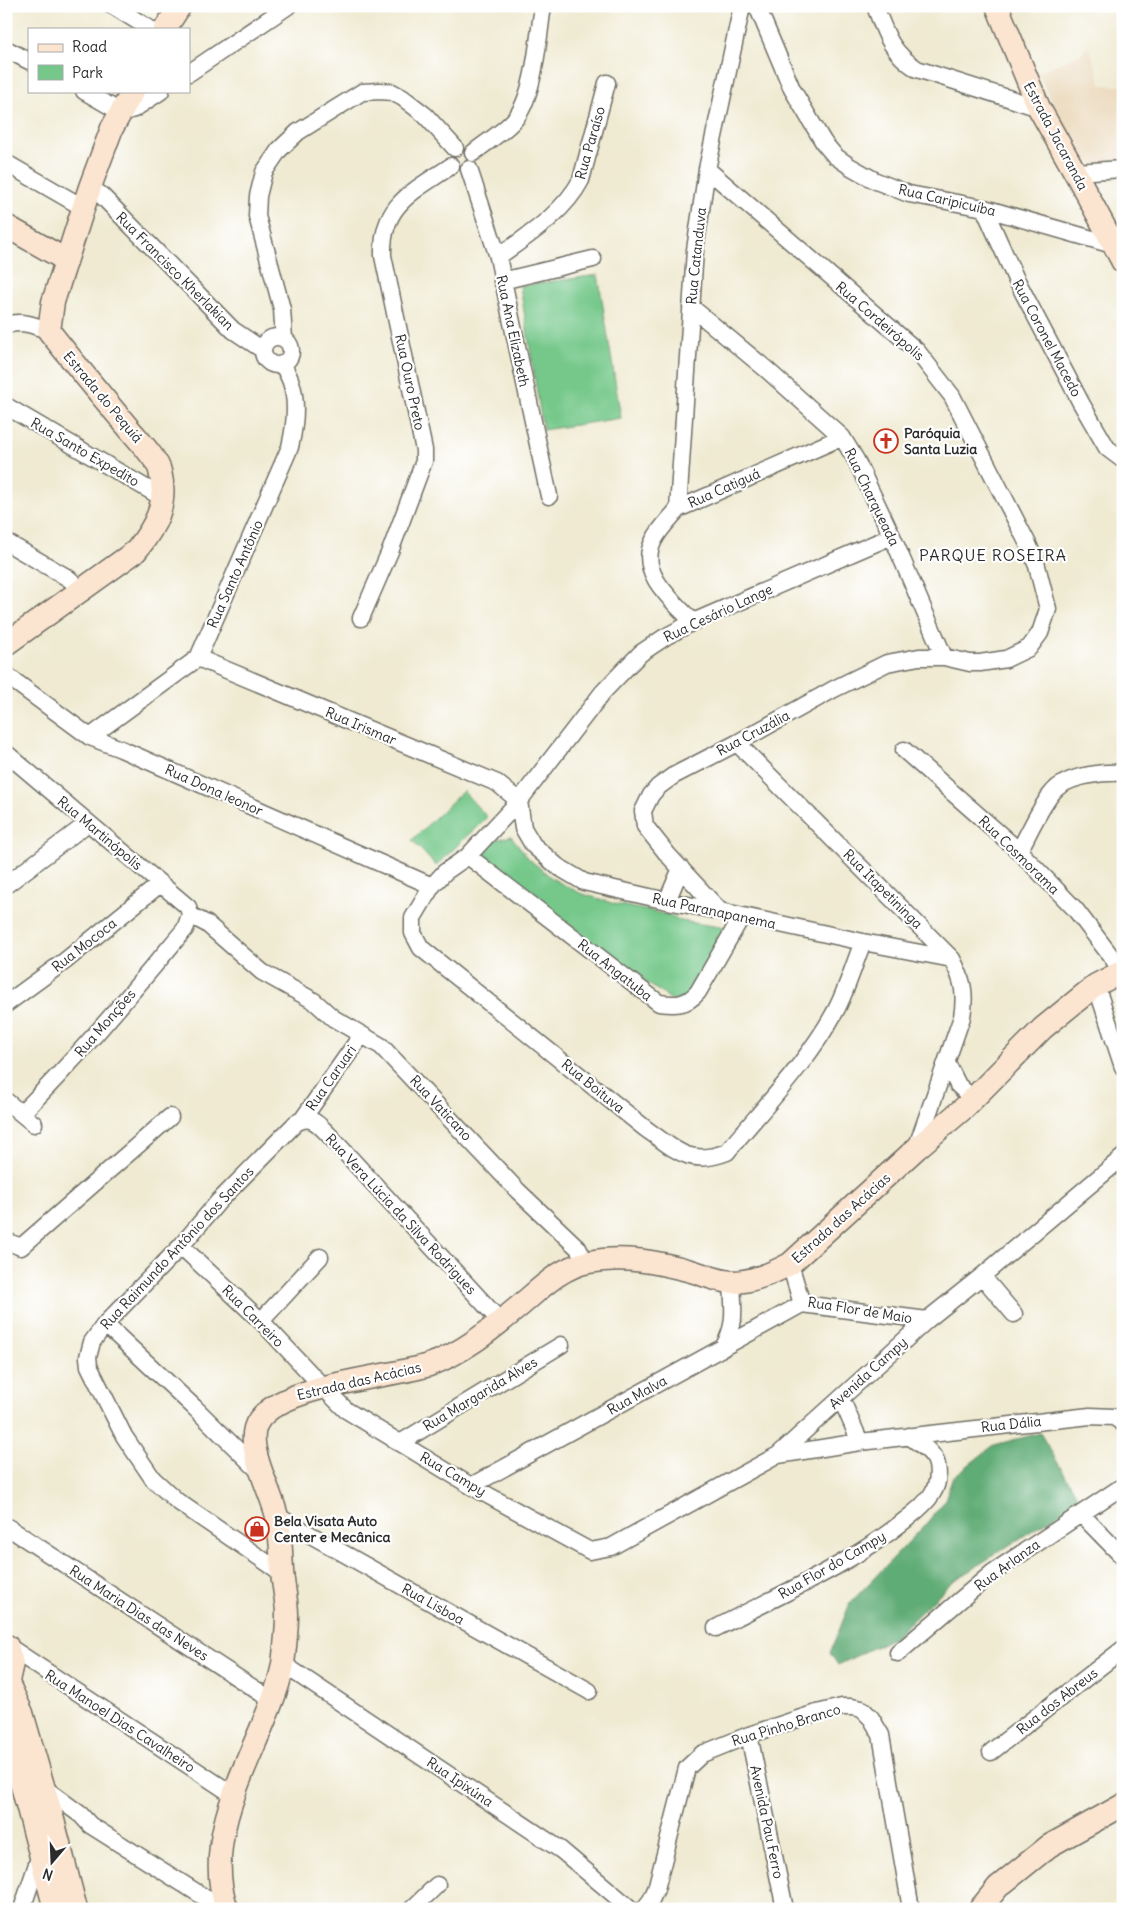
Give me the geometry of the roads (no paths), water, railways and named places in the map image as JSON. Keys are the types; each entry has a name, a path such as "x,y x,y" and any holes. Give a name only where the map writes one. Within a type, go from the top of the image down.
{"main road":[{"path":"166,28 180,6"},
{"name":"Estrada Jacaranda","path":"997,6 1038,108 1118,253"},
{"path":"49,331 53,302 87,198 112,128 122,113 132,92"},
{"path":"6,226 66,260"},
{"name":"Estrada do Pequiá","path":"6,644 136,551 149,534 157,519 163,498 160,469 49,331"},
{"name":"Estrada das Acácias","path":"228,1909 222,1892 219,1851 234,1796 273,1701 283,1664 287,1614 277,1516 262,1475 254,1438 254,1431 262,1416 279,1402 301,1393 404,1372 432,1364 460,1350 501,1322 550,1280 585,1262 624,1259 654,1263 732,1282 763,1276 790,1264 973,1099 1043,1028 1096,985 1123,971"},
{"path":"7,1646 12,1664 7,1680 22,1713 43,1787 44,1824 41,1852 56,1909"},
{"path":"6,1726 76,1909"},
{"path":"980,1909 998,1887 1049,1846 1123,1805"}],"street":[{"path":"113,6 148,28"},
{"path":"190,72 288,6"},
{"path":"471,161 470,150 463,146 451,150 448,158 451,166 457,171 462,172 521,109 530,86 543,6"},
{"name":"Rua Catanduva","path":"678,509 695,250 707,169 742,6"},
{"name":"Rua Caripicuíba","path":"757,6 792,89 824,143 835,156 851,167 876,181 909,194 984,208 1118,253"},
{"path":"875,6 884,31 893,47 902,59 917,69 1038,108"},
{"path":"6,49 28,60"},
{"name":"Rua Paraíso","path":"498,257 555,212 575,191 581,180 607,83"},
{"path":"284,339 282,309 257,216 258,196 264,172 279,150 298,132 362,92 380,91 392,92 403,98 425,116 455,148"},
{"path":"86,92 122,113 134,109 160,92"},
{"name":"Rua Ana Elizabeth","path":"471,161 498,257 549,496"},
{"name":"Rua Francisco Kherlakian","path":"6,163 87,198 101,195 233,330 264,350"},
{"name":"Rua Ouro Preto","path":"361,618 391,549 424,461 424,450 382,256 384,233 395,207 451,166"},
{"name":"Rua Cordeirópolis","path":"707,169 925,360 952,396 1019,525 1037,566 1048,609 1040,633 1029,648 1006,659 980,664 944,657"},
{"path":"1075,172 1123,169"},
{"name":"Rua Coronel Macedo","path":"984,208 1015,277 1081,402 1107,448 1123,460"},
{"path":"502,282 593,259"},
{"name":"Rua Charqueada","path":"691,307 766,369 842,436 856,460 892,536 944,657"},
{"path":"6,325 18,323 33,324 49,331"},
{"path":"280,337 284,339 290,345 291,354 286,362 278,365 269,362 264,354 265,345 271,338 280,337"},
{"name":"Rua Santo Antônio","path":"198,658 290,447 295,415 294,396 289,375 282,364"},
{"name":"Rua Santo Expedito","path":"6,406 163,498"},
{"name":"Rua Catiguá","path":"693,622 668,596 652,574 649,565 648,556 652,542 678,509 842,436"},
{"name":"Rua Cesário Lange","path":"519,801 604,692 641,653 693,622 892,536"},
{"path":"6,542 68,578 82,590"},
{"name":"Rua Cruzália","path":"720,911 645,826 643,811 646,802 658,787 674,776 834,689 886,663 919,657 944,657"},
{"path":"90,737 198,658"},
{"name":"Rua Irismar","path":"198,658 497,783 519,801"},
{"name":"Rua Dona leonor","path":"6,675 90,737 432,886"},
{"name":"Rua Itapetininga","path":"737,743 952,959 962,979 965,1001 962,1017 917,1148"},
{"name":"Rua Cosmorama","path":"904,750 1019,851 1075,909 1123,971"},
{"name":"Rua Martinópolis","path":"7,756 188,907 188,922 206,924 262,972 275,979"},
{"path":"1019,851 1049,798 1058,787 1073,779 1110,772 1123,772"},
{"name":"Rua Boituva","path":"519,801 468,856 446,872 432,886 413,918 413,933 421,948 646,1129 684,1155 696,1159 709,1158 727,1152 827,1027 838,1008 862,942"},
{"name":"Rua Paranapanema","path":"519,801 523,828 533,845 557,866 584,882 862,942 952,959"},
{"path":"6,885 88,822"},
{"name":"Rua Angatuba","path":"468,856 658,1003 682,1005 692,1000 742,916"},
{"path":"667,901 681,868"},
{"name":"Rua Mococa","path":"6,1004 65,962 160,884"},
{"name":"Rua Monções","path":"6,1101 28,1118 188,922"},
{"name":"Rua Vaticano","path":"275,979 314,1001 333,1018 381,1046 518,1191 578,1248 585,1262"},
{"path":"1096,985 1123,1067"},
{"name":"Rua Caruari","path":"299,1121 361,1036"},
{"path":"947,1063 958,1085 973,1099"},
{"path":"14,1244 170,1117"},
{"name":"Rua Vera Lúcia da Silva Rodrigues","path":"299,1121 313,1120 328,1134 501,1322"},
{"name":"Rua Raimundo Antônio dos Santos","path":"282,1574 177,1501 153,1479 124,1436 88,1366 88,1357 92,1342 105,1324 181,1246 219,1201 299,1121"},
{"name":"Avenida Campy","path":"590,1551 611,1548 778,1455 927,1320 1123,1157"},
{"name":"Rua Carreiro","path":"181,1246 261,1321 323,1388"},
{"path":"261,1321 320,1257"},
{"name":"Rua Flor de Maio","path":"790,1264 802,1304 927,1320"},
{"path":"982,1276 1014,1314"},
{"path":"723,1348 731,1333 734,1316 732,1282"},
{"name":"Rua Malva","path":"472,1486 802,1304"},
{"path":"105,1324 194,1407 262,1475"},
{"name":"Rua Margarida Alves","path":"400,1443 561,1345"},
{"name":"Rua Campy","path":"323,1388 346,1410 400,1443 472,1486 590,1551"},
{"path":"841,1398 860,1442"},
{"name":"Rua Dália","path":"778,1455 860,1442 1090,1416 1118,1420"},
{"name":"Rua Flor do Campy","path":"716,1628 868,1547 928,1500 936,1487 938,1475 936,1461 931,1454 909,1436"},
{"name":"Rua Arlanza","path":"898,1653 992,1573 1123,1486"},
{"path":"1081,1514 1123,1557"},
{"name":"Rua Lisboa","path":"277,1516 589,1691"},
{"name":"Rua Maria Dias das Neves","path":"6,1526 273,1701"},
{"name":"Rua Manoel Dias Cavalheiro","path":"7,1646 234,1796"},
{"name":"Rua dos Abreus","path":"991,1752 1123,1649"},
{"name":"Rua Ipixúna","path":"283,1664 561,1850 631,1909"},
{"name":"Rua Pinho Branco","path":"644,1909 656,1889 687,1768 702,1754 749,1735 813,1714 842,1707 862,1709 872,1718 881,1735 911,1909"},
{"name":"Avenida Pau Ferro","path":"749,1735 785,1909"},
{"path":"43,1787 81,1815 90,1825 223,1909"},
{"path":"44,1824 72,1820 90,1825"},
{"path":"22,1909 41,1852"},
{"path":"412,1909 437,1885"}],"place":[{"name":"Paróquia Santa Luzia","path":"886,441"},
{"name":"Bela Visata Auto Center e Mecânica","path":"257,1529"}],"district":[{"name":"PARQUE ROSEIRA","path":"993,555"}]}
